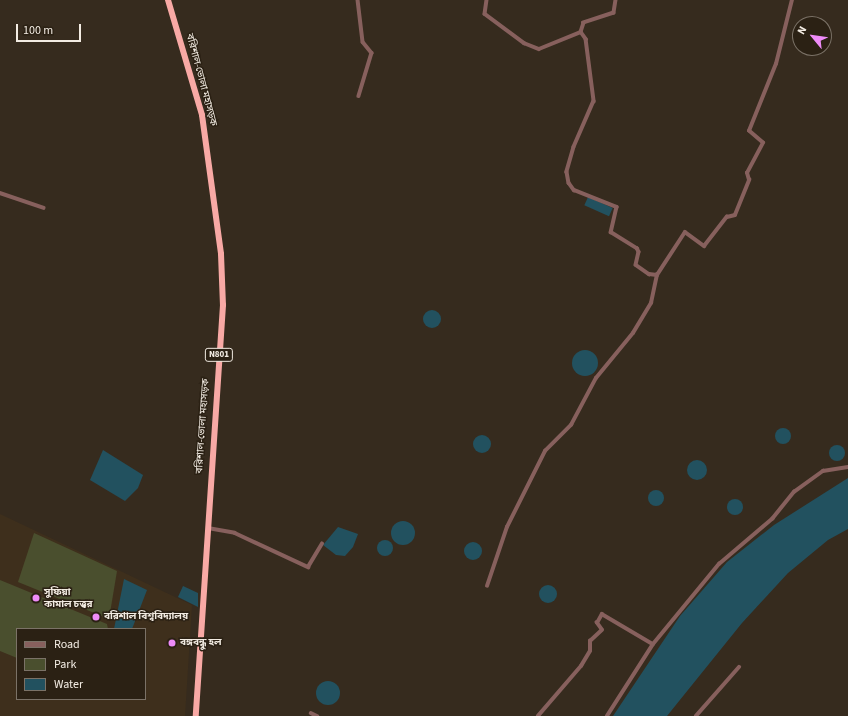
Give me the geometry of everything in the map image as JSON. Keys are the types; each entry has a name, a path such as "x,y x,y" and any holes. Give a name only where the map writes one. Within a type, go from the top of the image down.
{"highway":[{"name":"বরিশাল-ভোলা মহাসড়ক","path":"169,0 202,115 221,254 223,305 207,528 196,716"}],"street":[{"path":"358,0 363,42 372,53 359,96"},
{"path":"487,0 485,14 524,43 539,49 581,32 584,23 614,13 616,0"},
{"path":"487,586 507,527 545,451 571,425 596,378 633,333 651,303 657,275 685,232 704,246 727,217 735,215 749,180 747,173 763,142 750,132 776,64 792,0"},
{"path":"581,32 586,39 594,101 574,147 567,172 569,183 574,190 617,207 611,232 624,238 639,252 636,265 649,274 657,275"},
{"path":"0,193 44,208"},
{"path":"607,716 653,644 719,564 772,519 794,492 823,470 848,467"},
{"path":"207,528 235,533 308,567 322,544"},
{"path":"538,716 581,666 590,651 590,641 602,630 597,623 602,614 653,644"},
{"path":"696,716 739,667"},
{"path":"311,713 317,716"}],"shaded area":[{"name":"বরিশাল বিশ্ববিদ্যালয়","path":"0,514 192,605 185,716 0,716"}],"green space":[{"path":"34,533 117,571 109,619 18,582"},
{"path":"0,580 107,624 108,628 16,628 16,658 0,651"}],"water":[{"path":"588,197 613,208 609,216 584,205"},
{"path":"432,310 438,313 441,319 438,325 432,328 426,325 423,319 426,313"},
{"path":"585,350 594,354 598,363 594,372 585,376 576,372 572,363 576,354"},
{"path":"783,428 789,430 791,436 789,442 783,444 777,442 775,436 777,430"},
{"path":"482,435 488,438 491,444 488,450 482,453 476,450 473,444 476,438"},
{"path":"837,445 843,447 845,453 843,459 837,461 831,459 829,453 831,447"},
{"path":"103,450 143,475 138,488 125,501 90,480"},
{"path":"693,460 701,460 707,466 707,474 701,480 693,480 687,474 687,466"},
{"path":"848,478 848,529 828,540 788,573 742,623 667,716 613,716 680,616 727,562 774,525"},
{"path":"653,490 659,490 664,495 662,504 659,506 653,506 648,501 648,495"},
{"path":"735,499 741,501 743,507 741,513 735,515 729,513 727,507 729,501"},
{"path":"403,521 411,525 415,533 411,541 403,545 395,541 391,533 395,525"},
{"path":"338,527 358,534 353,547 345,556 336,555 323,545"},
{"path":"385,540 391,542 393,548 391,554 385,556 379,554 377,548 379,542"},
{"path":"469,542 477,542 482,547 480,558 477,560 469,560 464,555 464,547"},
{"path":"124,579 147,590 132,628 114,628"},
{"path":"548,585 554,588 557,594 554,600 548,603 542,600 539,594 542,588"},
{"path":"183,586 198,593 198,607 178,597"},
{"path":"328,681 333,682 339,688 339,698 333,704 328,705 323,704 317,698 316,693 317,688 323,682"}],"place":[{"name":"সুফিয়া কামাল চত্ত্বর","path":"36,598"},
{"name":"বরিশাল বিশ্ববিদ্যালয়","path":"96,617"},
{"name":"বঙ্গবন্ধু হল","path":"172,643"}]}
